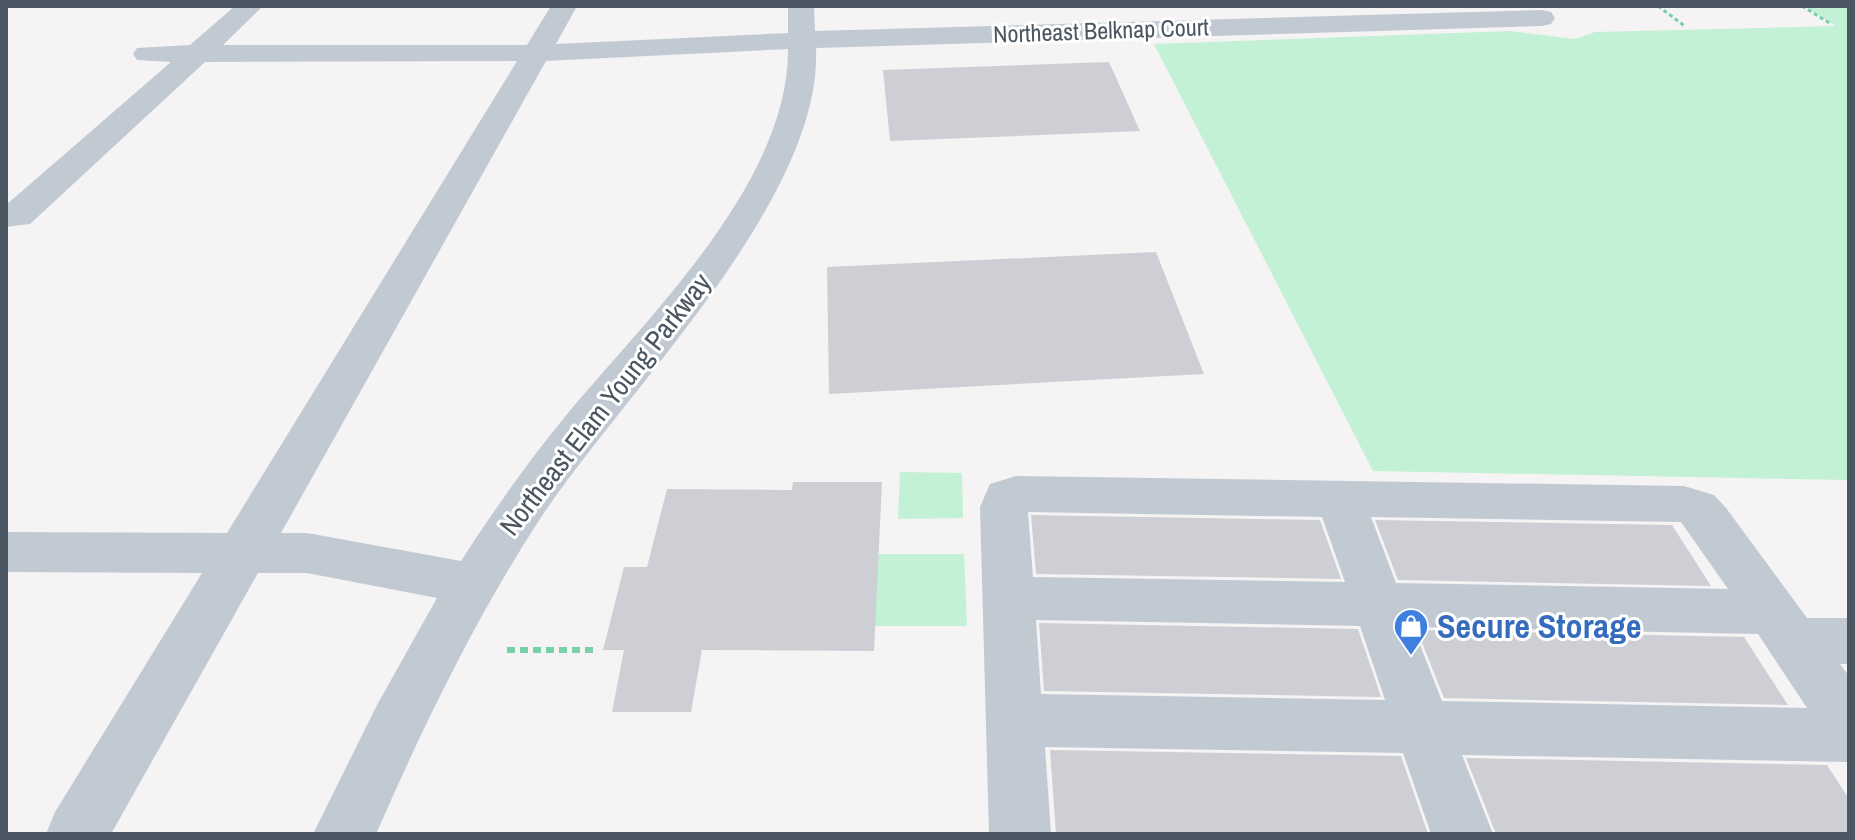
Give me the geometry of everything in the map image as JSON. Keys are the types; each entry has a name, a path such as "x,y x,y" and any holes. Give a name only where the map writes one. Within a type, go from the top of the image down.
{"street":[{"path":"6,216 18,217 250,6"},
{"path":"77,834 564,6"},
{"name":"Northeast Belknap Court","path":"147,54 536,53 802,23 1542,18"},
{"name":"Northeast Elam Young Parkway","path":"344,834 412,695 474,584 546,473 710,269 755,197 796,105 802,23"},
{"path":"1020,834 1004,507 1007,497 1016,494 1684,504 1697,508 1709,521 1849,722"},
{"path":"1340,499 1462,834"},
{"path":"6,552 243,550 307,553 474,584"},
{"path":"1008,598 1379,605 1783,626 1849,641"},
{"path":"1014,720 1849,735"}],"path":[{"path":"1658,6 1686,27"},
{"path":"1802,6 1831,24"},
{"path":"507,650 595,650"}],"green space":[{"path":"1804,6 1849,6 1849,480 1373,471 1154,44 1511,31 1575,39 1595,32 1836,26"},
{"path":"900,472 962,473 963,518 898,519"},
{"path":"871,554 964,554 967,626 866,626"}],"building":[{"path":"1109,62 1140,131 890,141 883,70"},
{"path":"1156,252 1204,374 829,394 827,267"},
{"path":"793,482 882,482 874,651 702,650 691,712 612,712 624,650 603,650 624,567 647,567 667,489 792,490"},
{"path":"1031,515 1320,520 1341,579 1036,574"},
{"path":"1375,520 1672,525 1711,586 1398,580"},
{"path":"1039,623 1358,629 1381,697 1044,691"},
{"path":"1417,630 1744,637 1788,705 1444,698"},
{"path":"1050,750 1401,756 1428,834 1056,834"},
{"path":"1466,758 1827,765 1849,799 1849,834 1496,834"}],"place":[{"name":"Secure Storage","path":"1411,657"}]}
